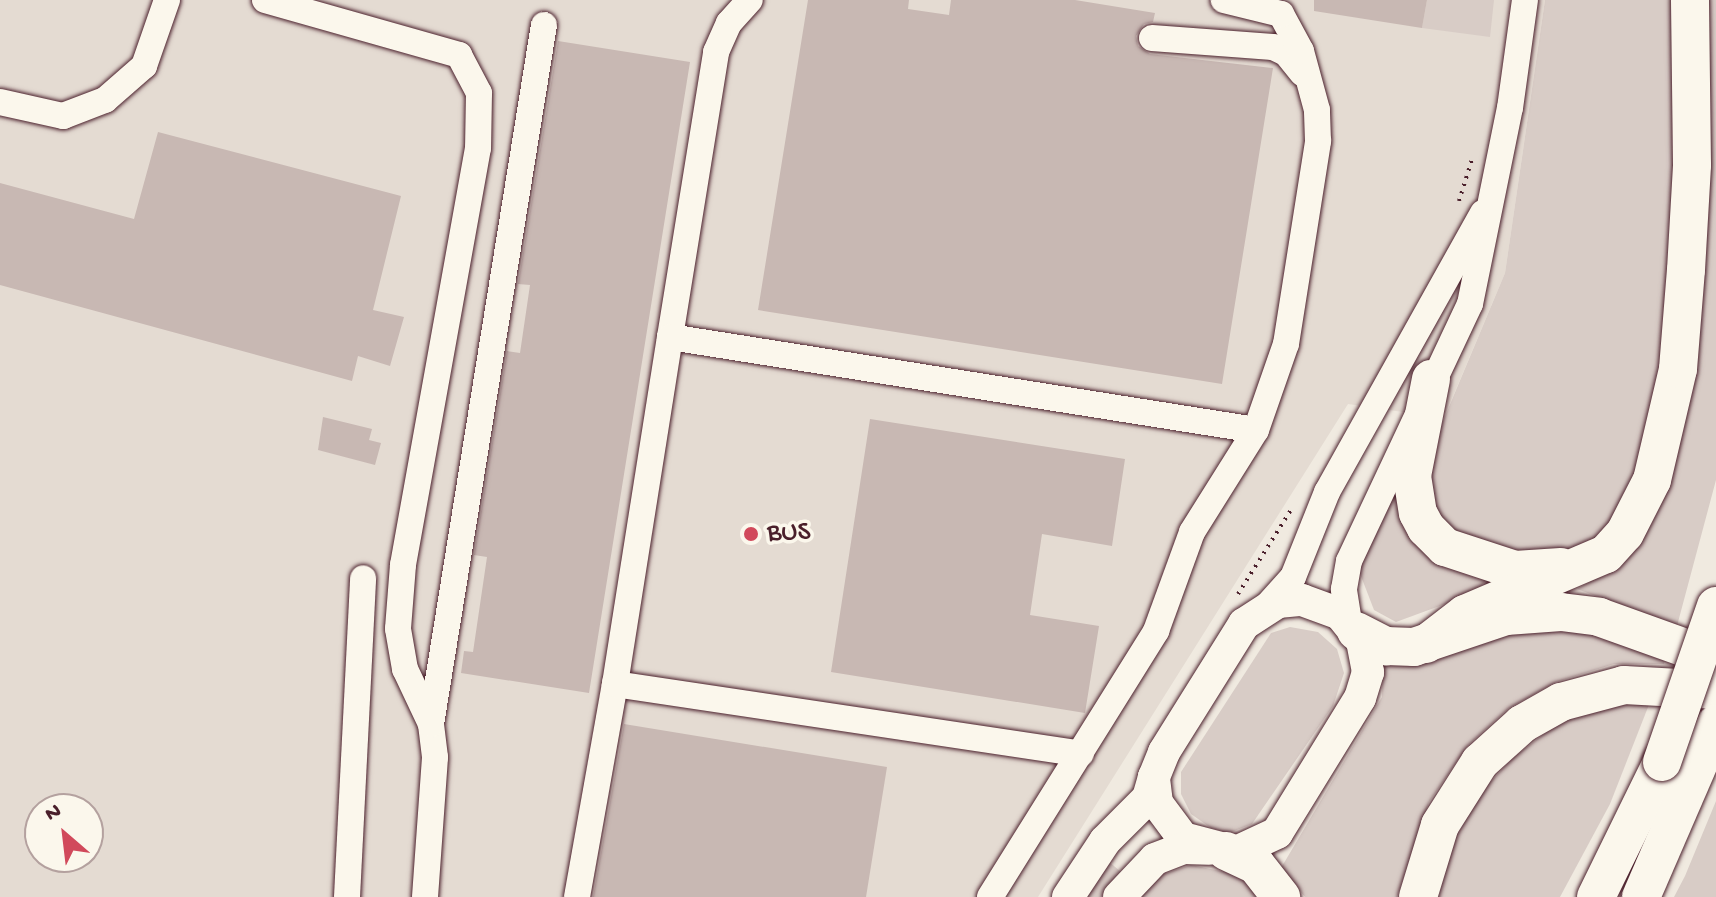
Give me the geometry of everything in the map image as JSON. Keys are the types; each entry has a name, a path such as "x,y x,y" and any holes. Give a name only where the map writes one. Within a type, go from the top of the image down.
{"highway":[{"path":"1426,644 1465,614 1606,554 1625,533 1652,480 1678,369 1692,165 1690,0"},
{"path":"1431,379 1412,476 1418,513 1426,528 1445,547 1515,570 1555,568 1606,554"},
{"path":"1596,897 1662,762 1716,606"},
{"path":"1352,627 1386,646 1426,644 1506,616 1561,612 1599,617 1706,652"},
{"path":"1418,897 1440,825 1480,762 1522,724 1561,702 1624,685 1716,690"},
{"path":"1641,897 1716,724"},
{"path":"1219,850 1256,865 1278,895"}],"main road":[{"path":"1068,897 1105,841 1148,798 1164,752 1244,624 1266,607 1302,600 1329,607 1352,627 1368,662 1360,698 1277,833 1255,847 1219,850 1184,848 1155,859 1119,897"},
{"path":"1154,777 1157,803 1172,829 1219,850"}],"street":[{"path":"0,102 63,116 105,100 144,66 167,0"},
{"path":"265,0 459,55 479,93 478,148 402,578 398,629 405,669 431,724"},
{"path":"577,897 615,684 716,52 729,23 750,0"},
{"path":"990,897 1081,754 1165,613 1197,523 1256,430 1286,344 1318,141 1317,110 1301,51 1281,14 1224,0"},
{"path":"1352,627 1344,589 1349,561 1431,379 1470,304 1493,196 1525,0"},
{"path":"425,897 435,757 431,724 544,25"},
{"path":"1152,38 1273,47 1286,53 1307,79"},
{"path":"1266,607 1293,577 1327,492 1493,196"},
{"path":"670,337 1256,430"},
{"path":"347,897 363,578"},
{"path":"615,684 1081,754"}],"path":[{"path":"1457,208 1474,153"},
{"path":"1230,608 1295,503"}],"shaded area":[{"path":"0,0 1545,0 1505,273 1444,418 1348,404 1038,897 0,897"},
{"path":"1427,0 1494,0 1490,37 1422,28"},
{"path":"1545,0 1674,0 1674,234 1663,385 1640,478 1603,537 1535,562 1453,538 1435,518 1425,464 1505,273"},
{"path":"1703,0 1716,0 1716,480 1677,626 1577,589 1609,571 1653,515"},
{"path":"1397,481 1486,580 1475,593 1396,622 1374,610 1359,571"},
{"path":"1290,627 1318,632 1337,649 1344,673 1333,706 1252,824 1229,833 1211,828 1191,814 1181,794 1181,772 1271,633"},
{"path":"1535,627 1590,627 1666,654 1664,664 1614,664 1556,682 1509,708 1468,745 1429,802 1397,897 1305,897 1281,868 1382,697 1383,660"},
{"path":"1652,697 1610,804 1560,897 1439,897 1451,846 1482,791 1513,758 1557,724 1602,705"},
{"path":"1716,801 1716,897 1674,897 1685,876"},
{"path":"1107,860 1121,872 1101,897 1083,897"},
{"path":"1191,865 1235,874 1252,883 1263,897 1139,897 1158,876"}],"building":[{"path":"808,0 909,0 908,9 949,15 951,0 1075,0 1155,13 1153,22 1144,24 1136,36 1138,46 1150,54 1273,68 1222,384 758,310"},
{"path":"1314,0 1427,0 1422,28 1314,11"},
{"path":"558,41 690,62 589,693 461,673 464,651 473,652 487,557 474,555 507,351 520,353 530,285 518,284"},
{"path":"158,132 401,196 373,310 404,317 390,366 358,356 352,381 0,285 0,183 134,219"},
{"path":"323,417 372,429 369,440 381,443 375,465 318,450"},
{"path":"870,419 1125,459 1112,546 1042,534 1030,615 1099,626 1085,713 831,672"},
{"path":"624,724 887,767 866,897 593,897"}],"place":[{"name":"BUS","path":"751,534"}]}
